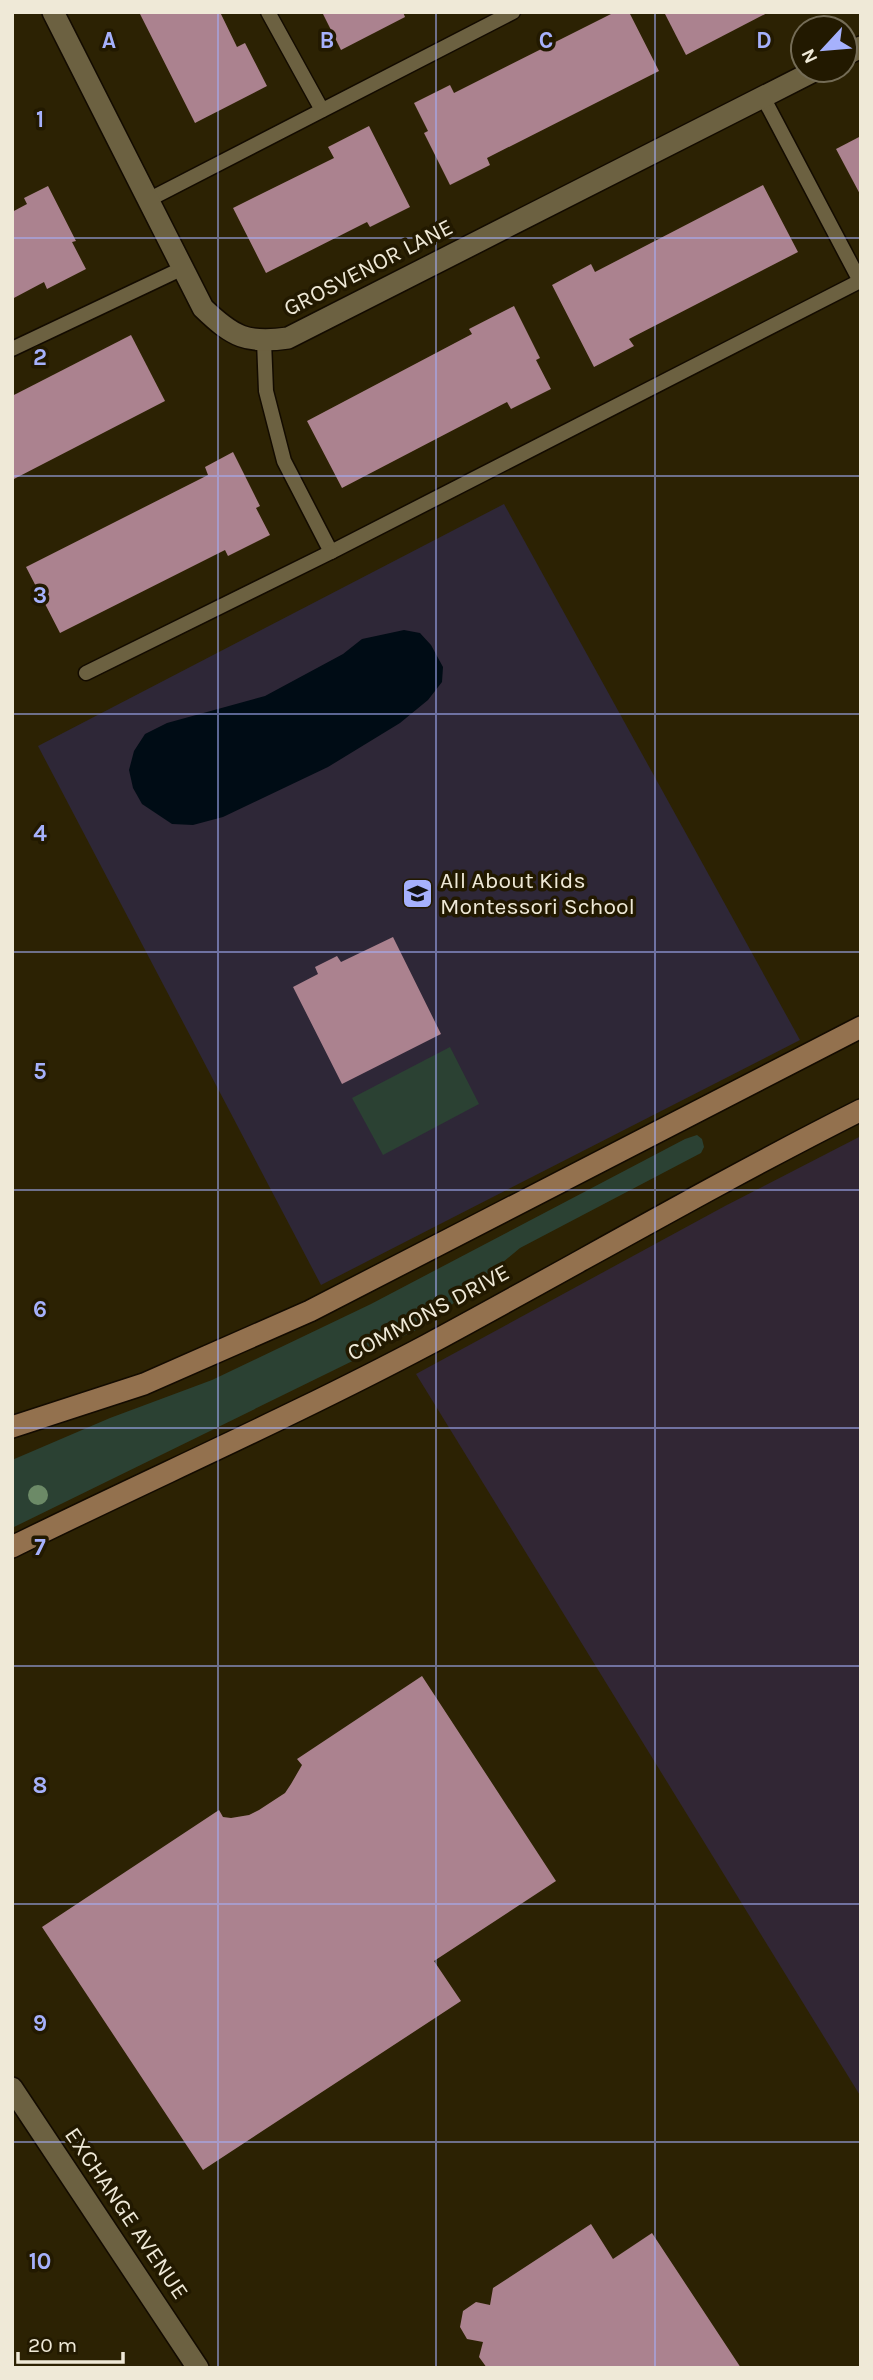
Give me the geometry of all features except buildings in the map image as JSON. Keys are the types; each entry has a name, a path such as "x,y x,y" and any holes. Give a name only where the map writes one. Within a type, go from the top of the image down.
{"street":[{"name":"GROSVENOR LANE","path":"53,12 203,308 223,327 239,336 264,341 288,338 789,84"},
{"path":"12,1427 144,1384 310,1311 861,1027"},
{"name":"COMMONS DRIVE","path":"12,1547 414,1351 861,1110"},
{"name":"EXCHANGE AVENUE","path":"12,2088 198,2368"}],"lane":[{"path":"268,12 322,110"},
{"path":"148,200 513,12"},
{"path":"86,673 331,552 860,281 763,97"},
{"path":"12,349 181,269"},
{"path":"264,341 266,391 284,461 331,552"}],"shaded area":[{"name":"All About Kids Montessori School","path":"504,504 800,1040 321,1285 38,746"},
{"path":"404,630 420,633 431,645 443,667 442,682 428,700 400,723 328,767 223,817 193,825 172,824 142,804 133,788 129,770 134,751 145,734 167,723 265,696 343,654 362,639"},
{"path":"861,1136 861,2097 416,1374 725,1206"}],"green space":[{"path":"450,1047 479,1104 383,1155 352,1098"},
{"path":"697,1135 702,1139 704,1147 701,1153 520,1248 420,1328 12,1528 12,1460 110,1418 212,1380 371,1304"}],"place":[{"name":"All About Kids Montessori School","path":"417,893"}]}
